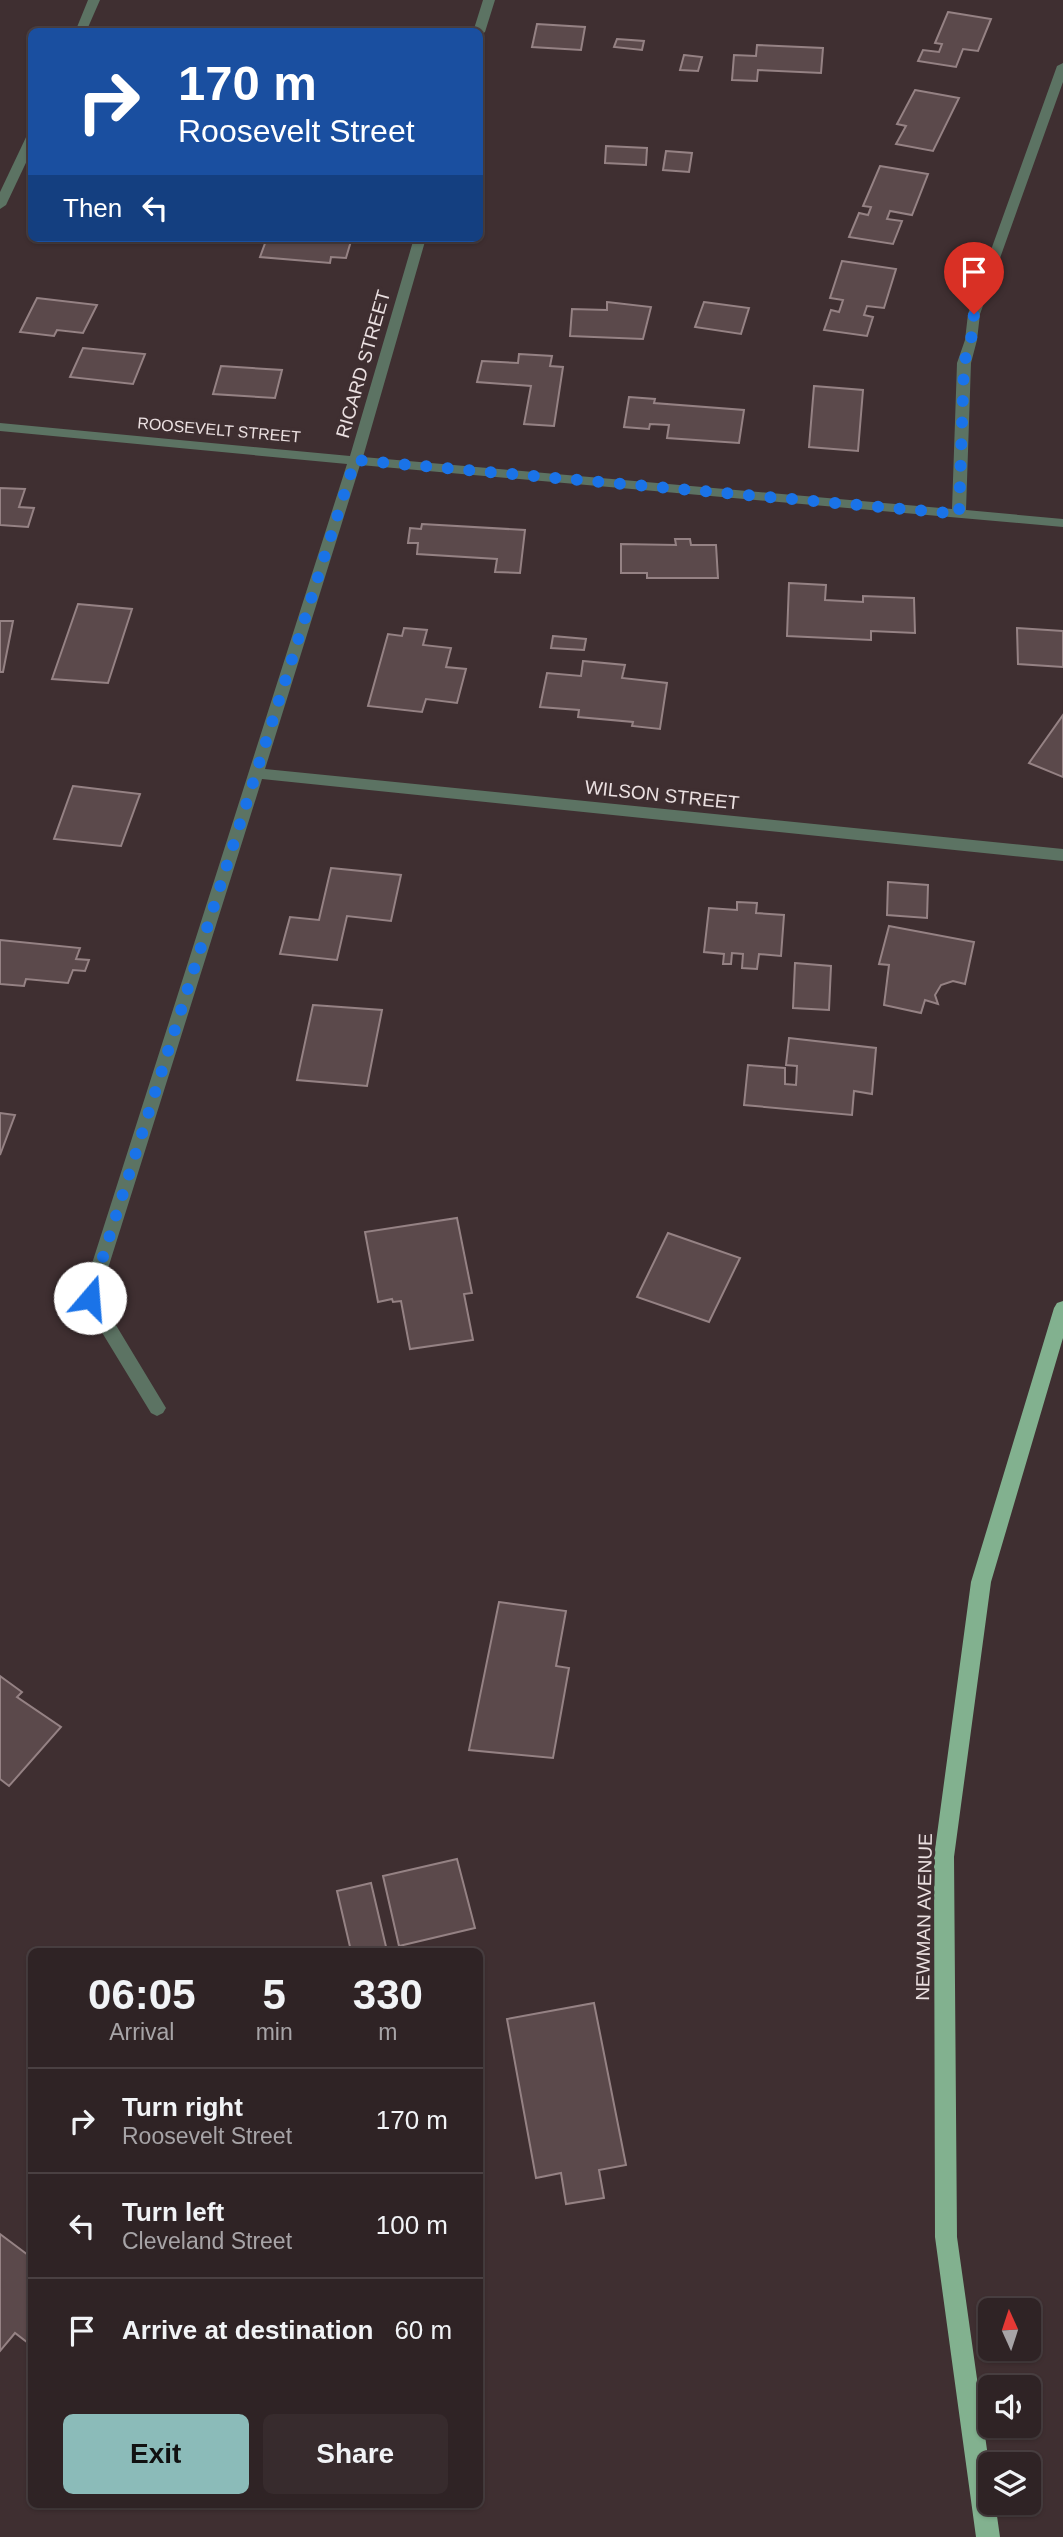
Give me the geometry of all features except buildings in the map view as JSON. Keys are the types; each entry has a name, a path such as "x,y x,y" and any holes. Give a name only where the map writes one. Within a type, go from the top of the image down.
{"main road":[{"name":"NEWMAN AVENUE","path":"988,2537 946,2237 944,1857 981,1582 1063,1308"}],"street":[{"path":"82,28 94,0"},
{"path":"481,28 489,0"},
{"path":"959,514 964,363 971,340 974,314 1063,66"},
{"path":"0,205 28,145"},
{"name":"RICARD STREET","path":"157,1408 90,1298 355,460 419,242"},
{"name":"ROOSEVELT STREET","path":"0,427 1063,523"},
{"name":"WILSON STREET","path":"256,773 1063,855"}],"route":[{"path":"90,1298 355,460 959,514 964,363 971,340 974,314"}]}
